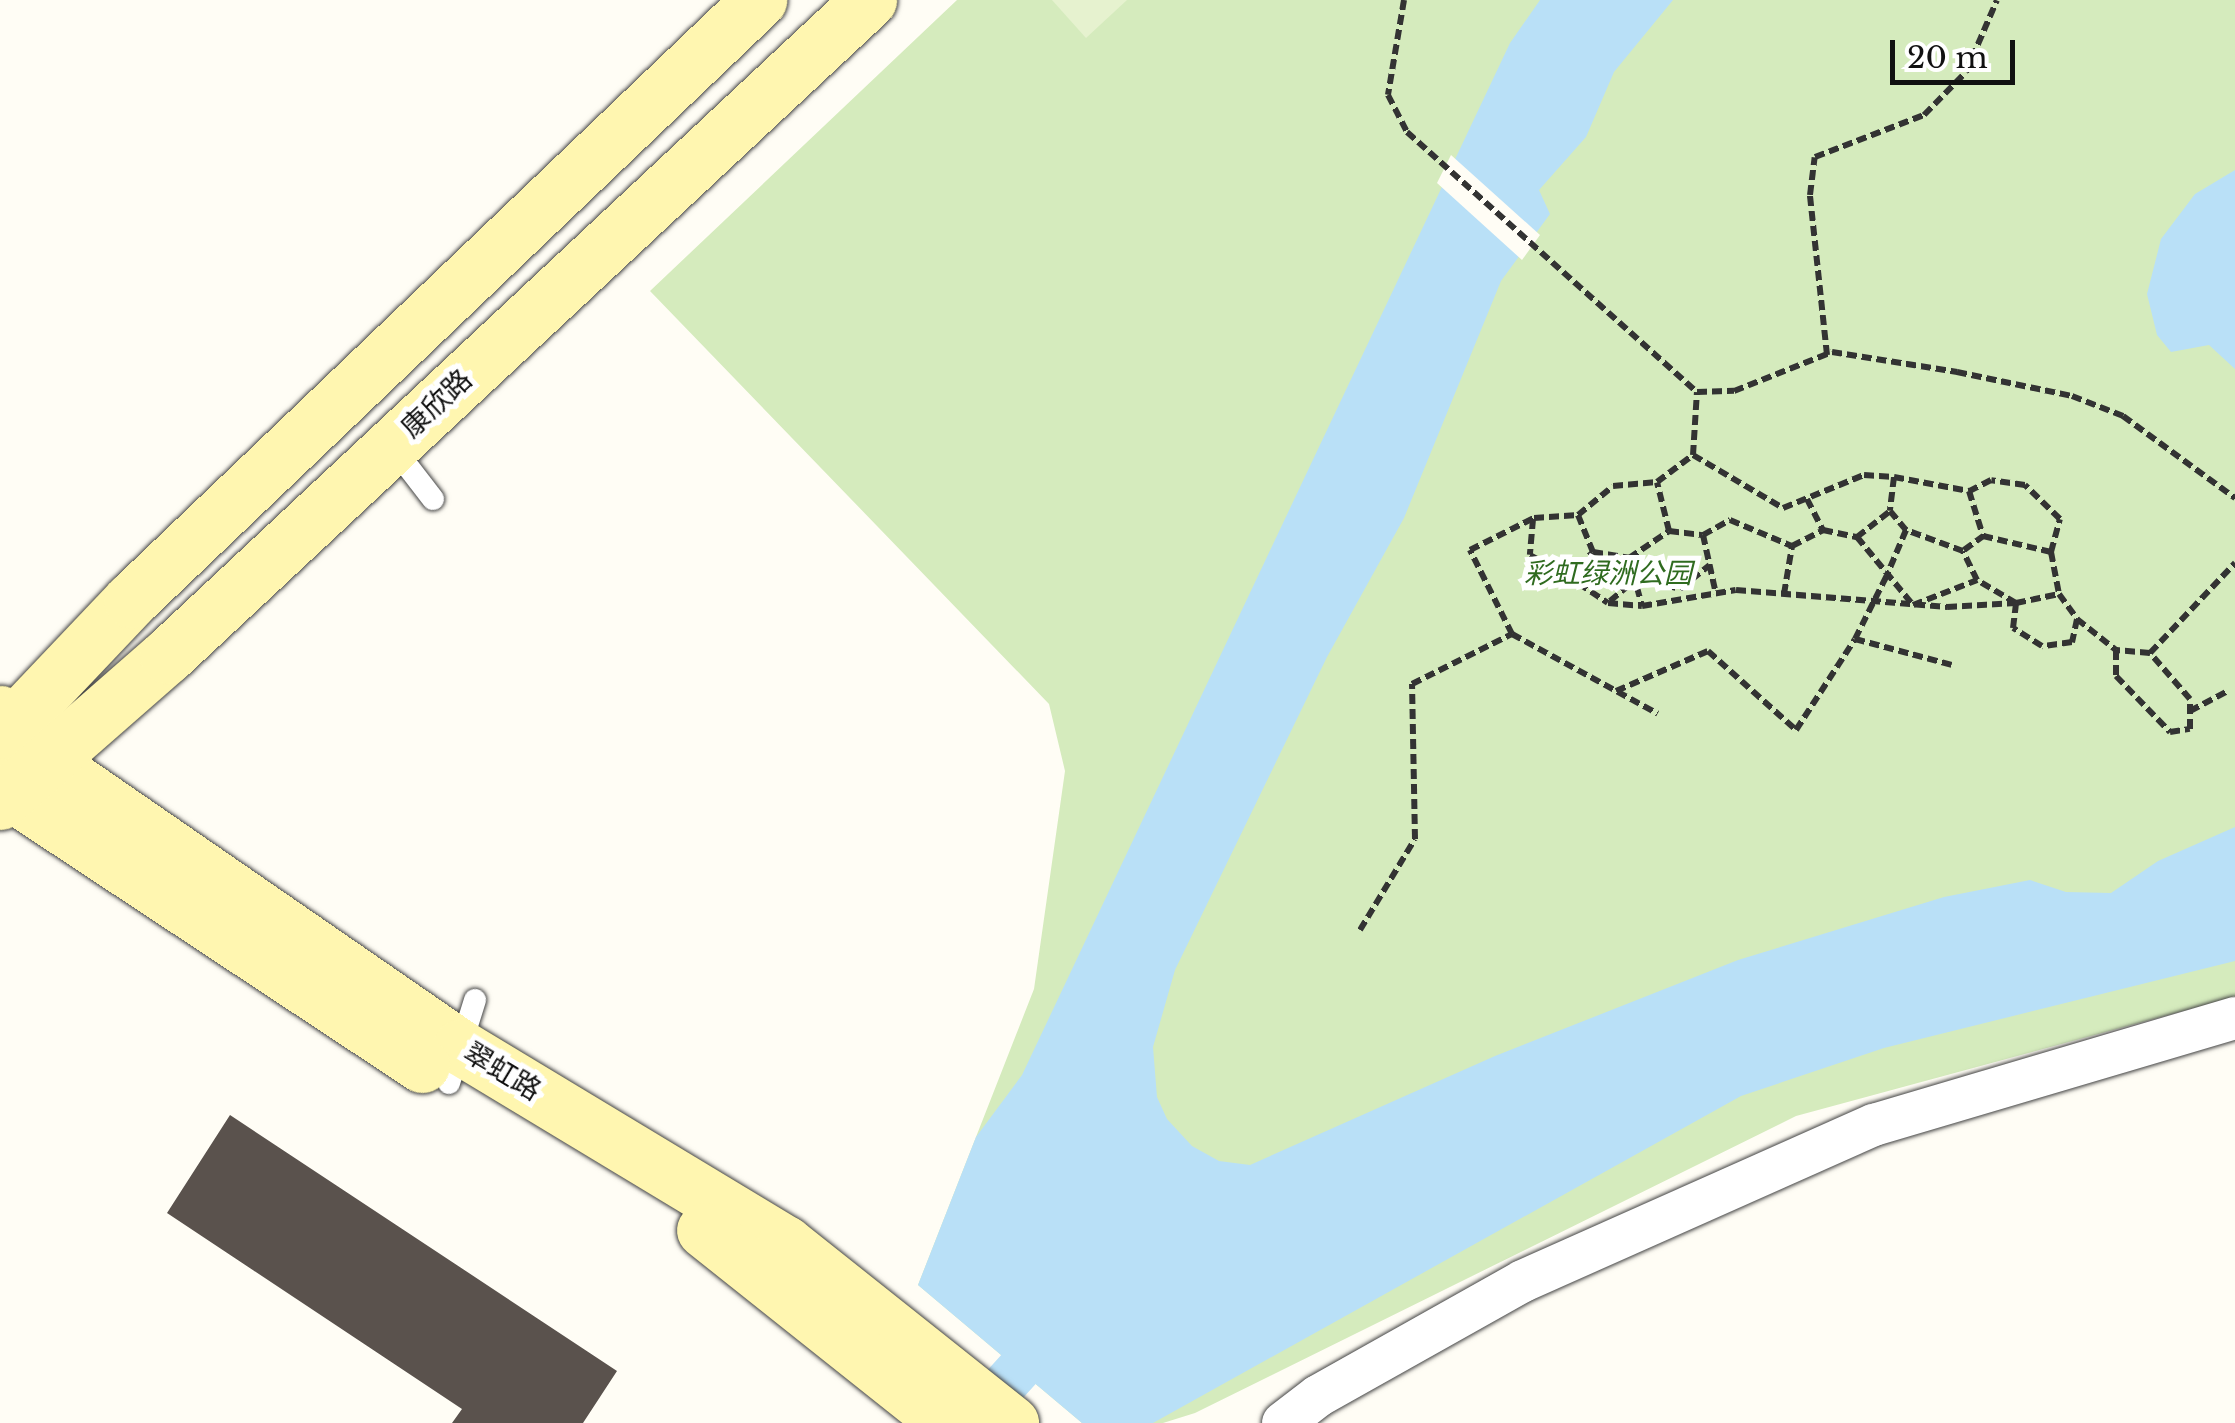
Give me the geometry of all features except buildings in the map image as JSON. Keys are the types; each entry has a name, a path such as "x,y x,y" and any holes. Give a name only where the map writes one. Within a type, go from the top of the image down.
{"street":[{"path":"10,760 131,600 760,0"},
{"name":"康欣路","path":"10,760 392,446 869,0"},
{"name":"翠虹路","path":"10,760 784,1243 876,1336 946,1423"},
{"path":"1282,1423 1318,1396 1524,1281 1874,1125 2235,1018"},
{"name":"翠虹路","path":"876,1336 1011,1423"}],"lane":[{"path":"392,446 433,498"}],"path":[{"path":"1404,0 1388,95 1420,147 1697,392 1734,391 1827,355 1856,353 2072,396 2123,416 2235,498"},
{"path":"1827,355 1810,195 1815,158 1924,115 1966,72 1997,0"},
{"path":"1658,714 1512,634 1470,550 1534,518 1578,515 1613,486 1657,482 1693,455 1697,392"},
{"path":"1693,455 1783,508 1864,476 1894,476 1969,491 1991,480 2025,486 2060,519 2051,552 2060,594 2077,619 2116,650 2150,653 2190,700 2190,730 2170,732 2116,676 2116,650"},
{"path":"1857,538 1890,512 1894,476"},
{"path":"1657,482 1670,531"},
{"path":"1969,491 1983,536"},
{"path":"1807,499 1823,530"},
{"path":"1890,512 1906,530 1963,550 1977,580 2016,603"},
{"path":"1578,515 1593,552"},
{"path":"1534,518 1530,555 1608,603 1642,606 1716,594 1784,594 1914,605 2016,603 2060,594"},
{"path":"1593,552 1628,558 1670,531 1703,535 1730,520 1792,546"},
{"path":"1792,546 1823,530 1857,538 1914,605"},
{"path":"1616,691 1708,652 1796,730 1854,640 1906,530"},
{"path":"1703,535 1716,594"},
{"path":"1963,550 1983,536 2051,552"},
{"path":"1784,594 1792,546"},
{"path":"1566,576 1593,552"},
{"path":"1628,558 1637,578 1642,606"},
{"path":"2150,653 2235,563"},
{"path":"1637,578 1680,589 1710,565"},
{"path":"1608,603 1637,578"},
{"path":"1914,605 1977,580"},
{"path":"2016,603 2013,628 2042,646 2072,642 2077,619"},
{"path":"1360,930 1416,839 1412,684 1512,634"},
{"path":"1854,640 1952,665"},
{"path":"2190,711 2228,691"}],"green space":[{"name":"彩虹绿洲公园","path":"957,0 2235,0 2235,997 1796,1116 1195,1413 1163,1423 1082,1423 918,1285 1034,989 1065,771 1049,704 650,291"},
{"path":"1052,0 1127,0 1086,38"}],"water":[{"path":"1540,0 1673,0 1614,72 1586,137 1539,190 1550,214 1501,281 1404,518 1327,657 1175,970 1153,1047 1157,1097 1167,1119 1192,1146 1219,1161 1250,1165 1495,1056 1738,960 1944,897 2030,880 2066,892 2111,893 2158,861 2235,827 2235,961 1884,1048 1741,1096 1153,1423 1082,1423 918,1285 976,1137 1022,1075 1510,43"},
{"path":"2235,170 2235,369 2209,345 2171,352 2157,335 2147,294 2161,239 2195,194"}],"pier":[{"path":"1451,155 1540,235 1522,260 1437,183"}],"waterway":[{"path":"969,1423 1018,1369"}]}
